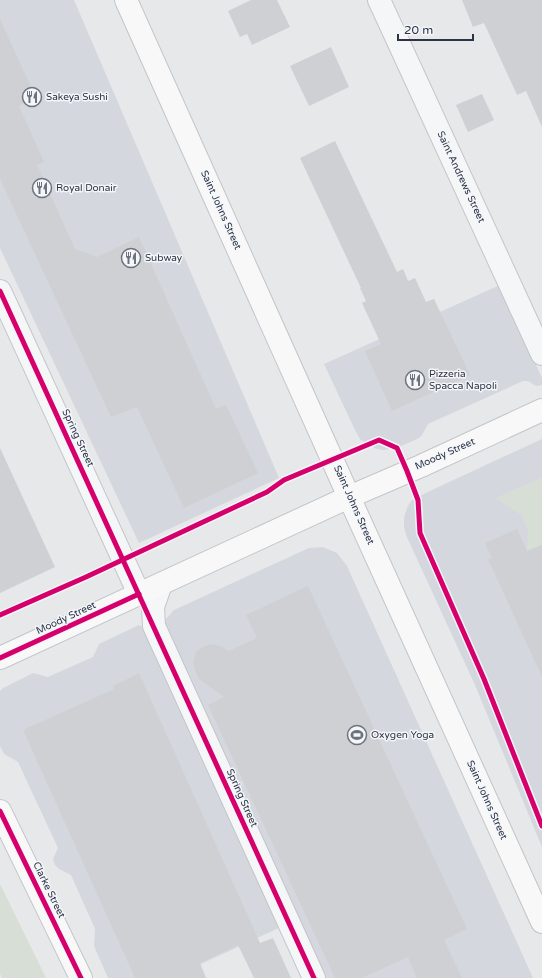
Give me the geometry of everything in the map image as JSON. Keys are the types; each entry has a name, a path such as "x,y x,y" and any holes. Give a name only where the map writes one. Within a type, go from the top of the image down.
{"main road":[{"name":"Saint Johns Street","path":"126,0 542,922"},
{"name":"Moody Street","path":"0,658 542,410"},
{"name":"Clarke Street","path":"0,811 81,978"}],"street":[{"name":"Saint Andrews Street","path":"379,0 542,354"},
{"name":"Spring Street","path":"0,291 139,594"},
{"name":"Spring Street","path":"161,584 153,607 154,626 314,978"}],"shaded area":[{"path":"0,0 74,0 279,478 139,543 0,248"},
{"path":"500,285 542,378 542,385 536,386 528,381 523,381 428,424 419,438 397,448 383,450 377,449 360,439 324,364"},
{"path":"542,439 542,847 475,685 406,535 404,517 411,501 417,497"},
{"path":"542,477 542,545 527,551 528,531 522,516 496,498"},
{"path":"323,547 337,553 347,566 533,978 324,978 165,630 166,619 174,610 309,548"},
{"path":"139,625 142,627 281,927 171,978 108,978 94,946 95,929 71,875 59,869 55,865 53,859 58,848 18,762 4,754 0,746 0,691 3,688 33,673 48,677 93,657 99,644"},
{"path":"0,884 46,978 2,978 0,974"}],"building":[{"path":"251,0 277,0 290,27 252,45 247,34 240,37 228,11"},
{"path":"462,0 542,0 542,127 526,91 517,95 484,23 473,27"},
{"path":"0,19 36,98 19,106 44,162 37,165 75,249 97,257 139,237 216,409 226,405 258,473 184,508 137,407 111,417 0,179"},
{"path":"331,47 349,87 309,106 290,66"},
{"path":"482,94 494,120 468,132 456,105"},
{"path":"335,141 397,272 403,269 408,281 415,278 426,302 434,299 470,375 392,411 365,351 381,344 362,303 366,301 300,158"},
{"path":"0,448 55,567 0,593"},
{"path":"517,529 527,551 542,545 542,677 488,559 492,558 485,543"},
{"path":"308,586 467,929 444,940 462,978 417,978 408,957 362,978 335,978 208,705 224,697 199,679 193,661 196,652 204,646 213,644 229,651 257,638 246,615"},
{"path":"139,673 260,943 273,938 291,978 254,978 238,945 200,963 206,978 135,978 23,730 114,689 113,686"}],"cycle path":[{"path":"0,291 314,978"},
{"path":"0,615 86,577 267,492 284,480 379,440 397,448 407,471 418,500 420,533 484,679 542,826"},
{"path":"0,658 139,594"},
{"path":"0,811 81,978"}],"place":[{"name":"Sakeya Sushi","path":"32,97"},
{"name":"Royal Donair","path":"42,188"},
{"name":"Subway","path":"131,258"},
{"name":"Pizzeria Spacca Napoli","path":"415,380"},
{"name":"Oxygen Yoga","path":"357,735"}]}
